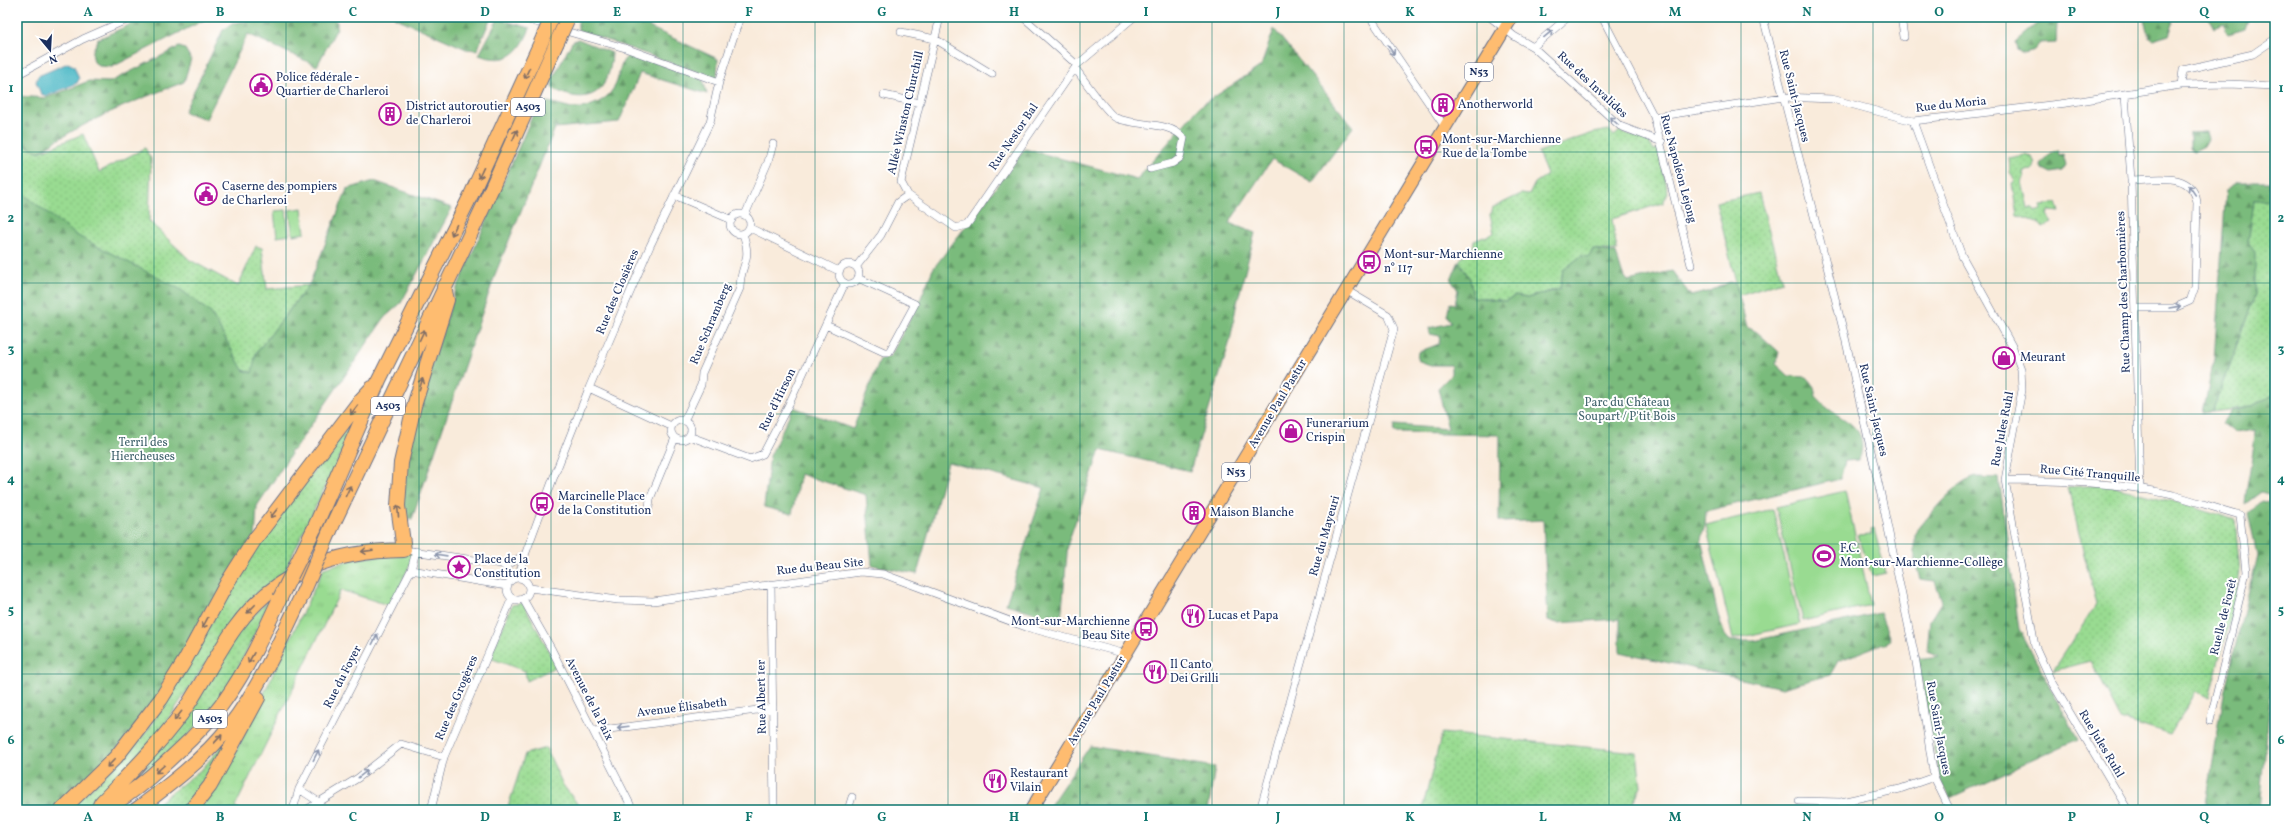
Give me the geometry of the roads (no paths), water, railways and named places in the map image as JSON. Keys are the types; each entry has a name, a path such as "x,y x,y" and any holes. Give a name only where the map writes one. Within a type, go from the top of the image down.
{"highway":[{"name":"A503","path":"136,810 164,789 210,748 229,727 266,671 444,286 485,203 549,41 552,17"},
{"name":"A503","path":"104,810 119,801 161,769 212,717 225,701 252,657 314,529 379,380 549,41 568,18"},
{"path":"98,810 101,803 149,754 188,703 235,628 264,596 296,575 331,558 369,551 410,550 398,506 401,462 414,406 447,300 444,286"},
{"path":"62,810 116,757 161,700 184,662 227,583 255,539 359,402 379,380"},
{"path":"191,810 210,786 260,695 266,671"}],"main road":[{"name":"Avenue Paul Pastur","path":"1031,810 1512,17"}],"street":[{"path":"17,75 83,39 133,17"},
{"path":"517,17 625,48 719,82"},
{"name":"Rue des Closières","path":"517,577 524,555 589,388 674,195 710,122 719,82 740,17"},
{"name":"Allée Winston Churchill","path":"908,195 901,182 940,17"},
{"path":"1023,17 1076,66 1113,116 1167,128 1179,133 1184,138 1180,158 1173,163 1150,169"},
{"name":"Rue Nestor Bal","path":"908,195 956,228 967,225 1076,66 1134,17"},
{"path":"1370,17 1445,128"},
{"name":"Rue des Invalides","path":"1490,17 1514,36 1533,46 1620,126 1662,142"},
{"path":"1533,46 1568,17"},
{"name":"Rue Napoléon Lejong","path":"1602,17 1654,117 1662,142 1691,265"},
{"name":"Rue Saint-Jacques","path":"1763,17 1844,333 1881,495 1916,662 1934,777 1950,810"},
{"path":"1901,17 1904,37"},
{"path":"901,32 934,39 992,74"},
{"path":"2181,85 2183,70 2253,54 2275,39"},
{"name":"Rue du Moria","path":"1654,117 1783,97 1832,99 1913,121 2125,95 2181,85 2228,84 2275,86"},
{"path":"884,95 920,103"},
{"name":"Rue Champ des Charbonnières","path":"2125,95 2131,180 2136,308 2140,490"},
{"name":"Rue Jules Ruhl","path":"1913,121 1962,256 2013,348 2021,369 2022,390 2005,480 2038,652 2051,681 2128,810"},
{"path":"745,215 768,162 773,144"},
{"path":"2131,180 2180,181 2191,188 2196,202 2195,287 2190,301 2174,308 2136,308"},
{"path":"674,195 732,220"},
{"path":"858,278 856,267 881,235 898,202 908,195"},
{"path":"739,214 745,215 750,222 750,228 743,234 738,234 733,230 732,220 739,214"},
{"path":"750,228 839,271"},
{"name":"Rue Schramberg","path":"684,420 701,385 702,373 740,288 740,281 748,257 743,234"},
{"path":"839,271 847,264 856,267"},
{"path":"839,271 841,280 845,283 852,284 858,278"},
{"path":"826,325 884,352 889,352 915,304 858,278"},
{"name":"Rue d'Hirson","path":"689,436 750,459 763,454 789,404 845,283"},
{"name":"Rue du Mayeuri","path":"1260,810 1394,329 1388,316 1346,290"},
{"path":"589,388 671,426"},
{"path":"684,420 690,427 689,436 681,440 675,438 671,433 671,426 675,422 684,420"},
{"path":"649,508 650,499 675,438"},
{"name":"Rue Cité Tranquille","path":"2005,480 2075,482 2172,495"},
{"name":"Ruelle de Forêt","path":"2172,495 2240,515 2246,572 2210,721"},
{"path":"410,550 502,564 511,563 524,555"},
{"name":"Rue du Foyer","path":"293,810 298,789 411,570 410,550"},
{"path":"502,564 517,577 526,580 530,588 524,599 517,600 508,594 507,586 510,581 517,577"},
{"path":"411,570 507,586"},
{"name":"Rue du Beau Site","path":"530,588 618,600 653,601 861,572 883,574 1026,627 1126,654"},
{"name":"Rue Albert 1er","path":"771,584 774,810"},
{"name":"Rue des Grogères","path":"431,810 444,757 512,598"},
{"name":"Avenue de la Paix","path":"524,599 594,730 633,810"},
{"name":"Avenue Élisabeth","path":"594,730 773,708"},
{"path":"306,810 358,778 401,744 444,757"},
{"path":"1799,801 1841,802 1900,789 1934,777"},
{"path":"298,789 319,802"},
{"path":"848,810 852,797"},
{"path":"1841,802 1843,810"}],"water":[{"path":"68,63 74,66 79,79 77,83 47,96 41,94 36,82 38,76"}],"place":[{"name":"Police fédérale - Quartier de Charleroi","path":"261,85"},
{"name":"Anotherworld","path":"1443,105"},
{"name":"District autoroutier de Charleroi","path":"390,114"},
{"name":"Mont-sur-Marchienne Rue de la Tombe","path":"1426,147"},
{"name":"Caserne des pompiers de Charleroi","path":"206,194"},
{"name":"Mont-sur-Marchienne n° 117","path":"1369,262"},
{"name":"Meurant","path":"2004,358"},
{"name":"Funerarium Crispin","path":"1291,431"},
{"name":"Marcinelle Place de la Constitution","path":"542,504"},
{"name":"Maison Blanche","path":"1194,513"},
{"name":"F.C. Mont-sur-Marchienne-Collège","path":"1824,556"},
{"name":"Place de la Constitution","path":"459,567"},
{"name":"Lucas et Papa","path":"1193,616"},
{"name":"Mont-sur-Marchienne Beau Site","path":"1146,629"},
{"name":"Il Canto Dei Grilli","path":"1155,672"},
{"name":"Restaurant Vilain","path":"995,781"}],"park label":[{"name":"Parc du Château Soupart / P'tit Bois","path":"1627,410"},
{"name":"Terril des Hiercheuses","path":"143,450"}]}
